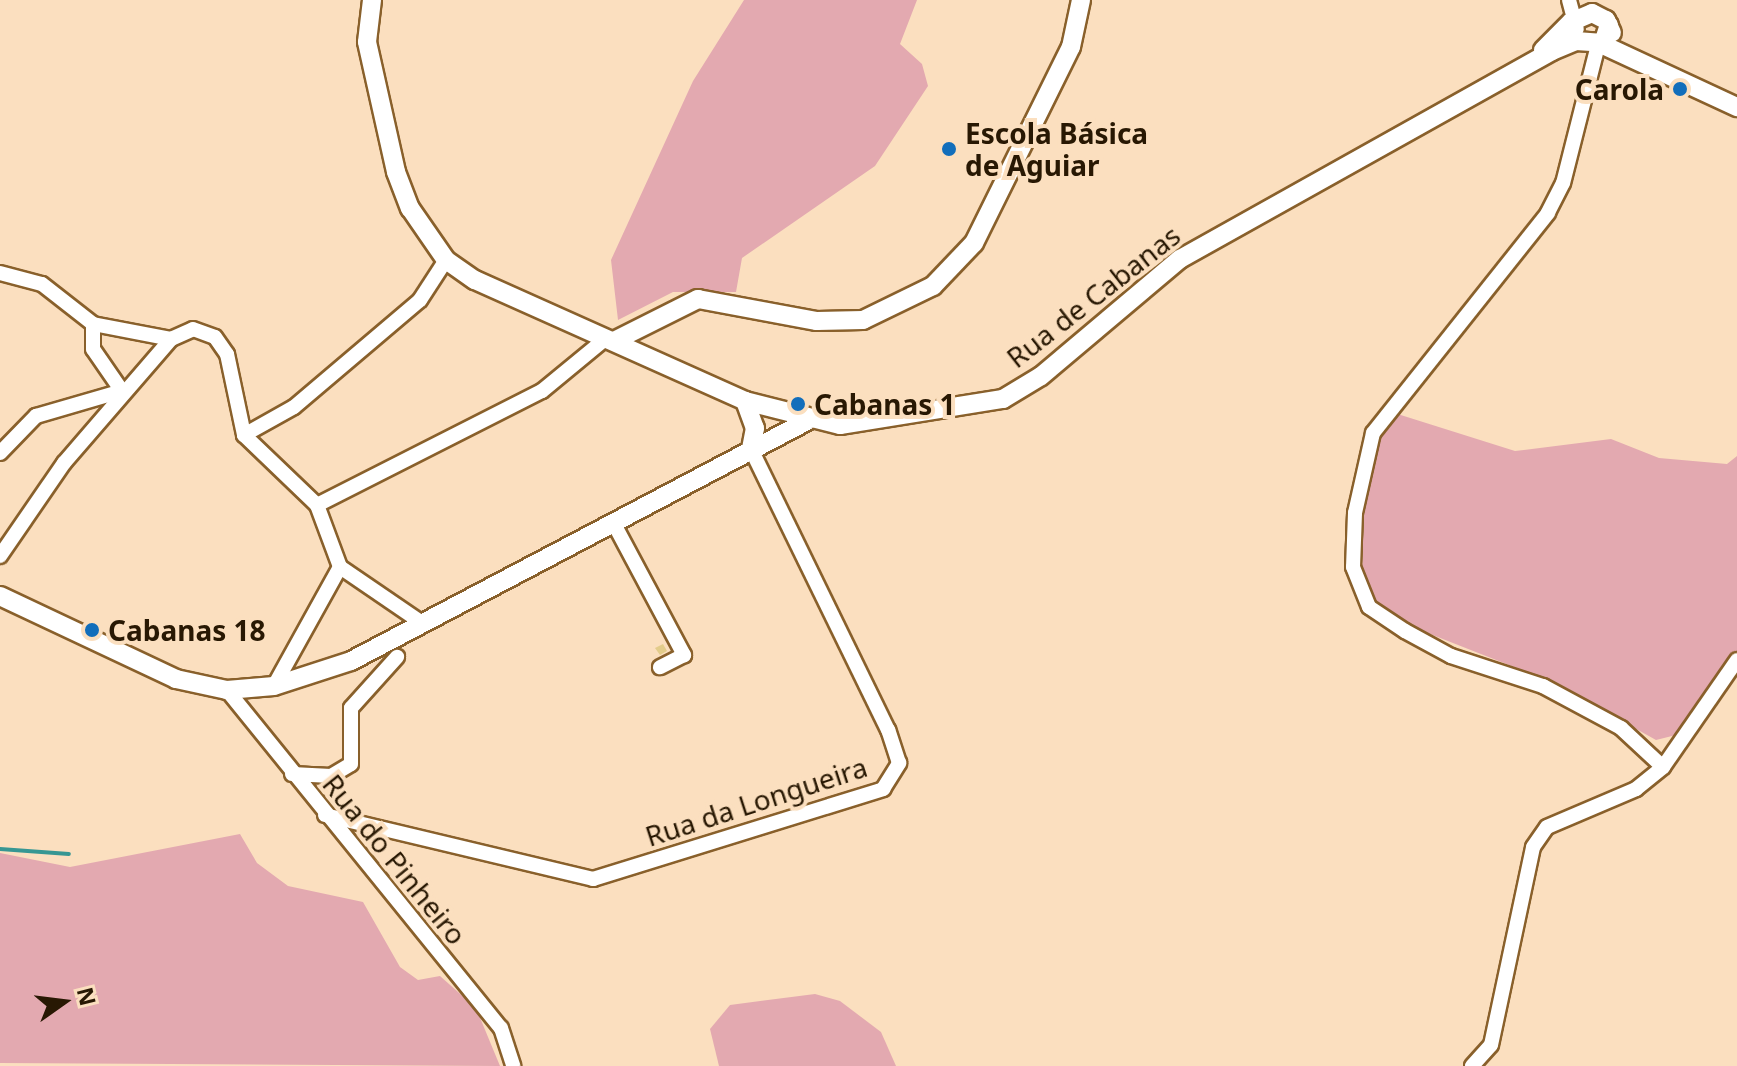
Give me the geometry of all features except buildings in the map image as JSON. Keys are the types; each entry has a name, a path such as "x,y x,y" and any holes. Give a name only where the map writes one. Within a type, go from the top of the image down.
{"street":[{"path":"244,435 294,407 420,300 446,260 396,172 367,42 372,0"},
{"path":"317,505 542,391 610,340 698,299 817,321 863,320 933,286 974,243 1071,47 1081,0"},
{"path":"1582,26 1609,25 1624,52"},
{"path":"1582,26 1624,52 1737,107"},
{"path":"1582,26 1589,64 1563,183 1548,213 1399,393 1373,433 1355,513 1353,567 1369,607 1451,656 1543,686 1621,728 1663,767"},
{"name":"Rua de Cabanas","path":"446,260 610,340 745,401 807,421 911,418 1003,399 1041,376 1180,259 1531,62 1582,26"},
{"path":"0,273 42,284 93,324 171,339"},
{"path":"93,324 93,349 122,391"},
{"path":"0,556 122,391 171,339 193,329 215,337 227,354 244,435 317,505 340,567 422,623"},
{"path":"0,453 36,416 122,391"},
{"path":"745,401 755,428 751,449"},
{"path":"0,596 176,679 227,690 274,686 330,670 807,421"},
{"name":"Rua da Longueira","path":"325,815 593,879 883,789 899,763 888,730 751,449"},
{"path":"613,522 684,655 660,667"},
{"path":"274,686 340,567"},
{"path":"292,774 331,776 351,764 351,708 397,657"},
{"path":"1472,1066 1491,1045 1533,847 1547,827 1636,789 1663,767 1737,660"},
{"name":"Rua do Pinheiro","path":"227,690 325,815 501,1028 513,1066"}],"shaded area":[{"path":"744,0 917,0 900,44 922,64 928,86 875,166 742,258 736,292 673,292 618,320 611,260 693,81"},
{"path":"1388,411 1515,451 1611,439 1659,458 1727,464 1737,456 1737,656 1708,687 1684,733 1656,740 1552,682 1425,632 1374,603 1362,574 1364,508 1373,427"},
{"path":"240,834 257,863 288,886 363,902 400,967 418,980 440,976 476,1008 500,1066 0,1063 0,853 70,867"},
{"path":"815,994 840,1001 881,1032 896,1066 719,1066 710,1029 730,1005"}],"waterway":[{"path":"0,849 69,854"}],"place":[{"name":"Carola","path":"1680,89"},
{"name":"Escola Básica de Aguiar","path":"949,149"},
{"name":"Cabanas 1","path":"798,404"},
{"name":"Cabanas 18","path":"92,630"}]}
